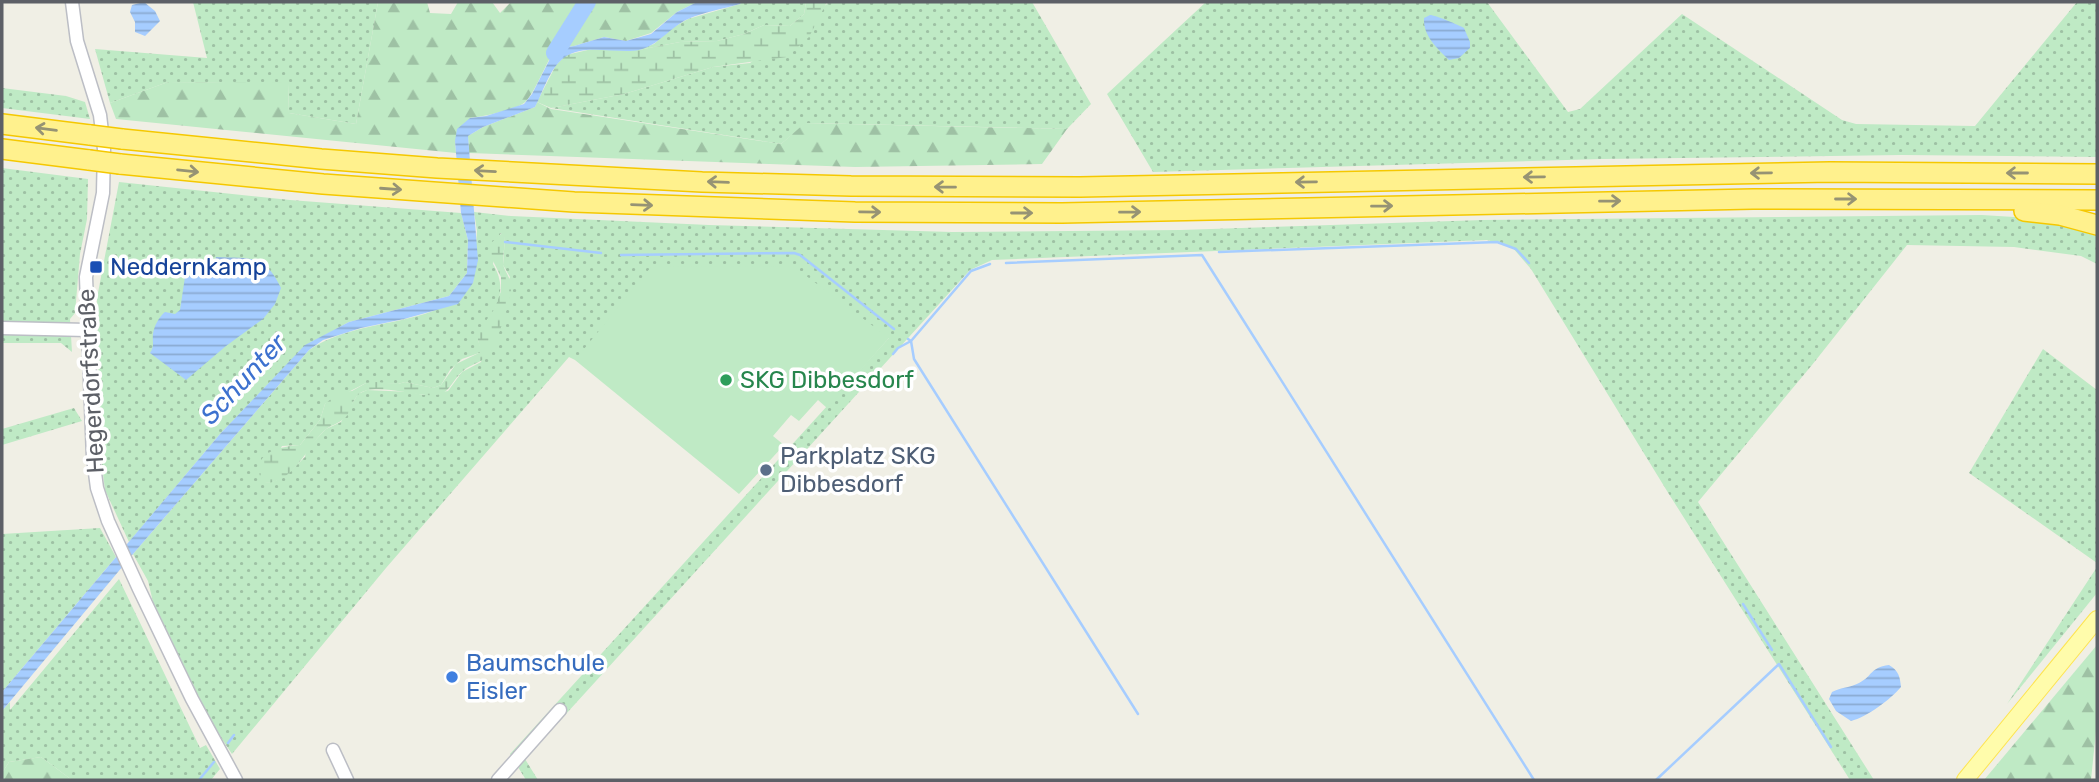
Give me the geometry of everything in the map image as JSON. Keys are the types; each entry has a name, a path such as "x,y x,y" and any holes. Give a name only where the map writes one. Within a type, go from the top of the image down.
{"highway":[{"path":"2,124 321,159 553,174 756,183 1013,188 1789,173 2093,173"},
{"path":"2,149 120,164 323,184 574,202 841,212 1062,213 1712,199 2097,200"},
{"path":"1962,198 1986,209 2040,212 2078,218 2097,225"}],"main road":[{"path":"1965,780 2097,619"}],"street":[{"name":"Hegerdorfstraße","path":"72,2 77,41 100,115 104,149 103,194 86,277 94,474 102,504 139,589 198,711 236,780"},
{"path":"2,328 87,330"},
{"path":"498,780 560,710"},
{"path":"334,750 347,780"}],"green space":[{"path":"193,2 378,2 356,124 289,113 288,84 168,82 110,103 95,49 207,58"},
{"path":"378,2 427,2 430,13 451,14 458,2 492,2 500,13 511,2 697,2 677,12 651,33 626,41 604,37 555,49 528,99 520,106 506,111 470,118 455,141 456,153 116,119 110,103 168,82 288,83 289,113 356,124"},
{"path":"742,2 806,2 804,14 790,26 764,25 717,41 680,42 638,50 654,44 672,28 688,19"},
{"path":"806,2 827,2 809,37 787,57 713,67 624,94 551,108 537,102 556,65 566,55 592,49 638,50 680,42 717,41 764,25 790,26 804,14"},
{"path":"827,2 1032,2 1091,104 1067,129 806,123 781,144 551,108 624,94 713,67 750,63"},
{"path":"1206,2 1487,2 1568,112 1580,109 1682,14 1842,120 1856,124 1975,126 2077,2 2097,2 2097,157 1902,155 1602,159 1153,172 1107,94"},
{"path":"2,88 66,96 85,102 90,119 2,108"},
{"path":"537,102 551,109 781,144 805,123 1067,129 1042,164 855,167 469,153 468,136 483,127 535,107"},
{"path":"2,168 88,179 87,219 80,254 75,313 70,319 72,352 61,343 2,343"},
{"path":"119,182 290,200 461,213 468,240 467,273 449,296 349,322 305,346 220,434 129,542 105,490 100,449 97,298"},
{"path":"474,212 709,225 952,232 1180,230 1483,220 1982,215 2047,219 2097,231 2097,264 2081,256 2014,247 1907,245 1698,502 1874,780 1850,780 1667,491 1531,269 1512,247 1487,240 992,260 970,270 525,759 538,780 526,780 510,754 889,338 575,360 569,357 386,568 232,754 212,724 153,602 148,581 133,554 309,350 338,335 438,309 473,283 477,231","holes":["501,233 505,237 503,265 510,277 481,362 462,372 448,391 423,395 367,390 358,394 341,422 326,429 306,450 305,457 291,470 275,481 262,483 282,446 300,445 320,420 325,404 366,383 405,382 433,388 441,385 450,370 462,359 482,352 478,340 494,312 500,294 498,275 493,264 498,238"]},
{"path":"502,233 505,236 503,263 511,284 510,294 500,331 487,356 463,371 441,394 372,389 359,394 346,417 324,431 290,472 273,482 262,483 259,473 262,458 274,450 300,445 320,420 325,404 339,392 352,391 366,383 376,382 405,382 433,388 441,385 456,364 481,352 478,332 495,308 501,291 501,277 491,257 491,243"},
{"name":"SKG Dibbesdorf","path":"793,266 889,338 827,408 818,400 799,421 791,415 773,436 784,445 739,494 575,360 651,267"},
{"path":"2043,349 2097,390 2097,563 1969,473"},
{"path":"74,408 82,421 2,445 2,429"},
{"path":"100,528 116,557 2,692 2,534"},
{"path":"2097,567 2097,593 2007,704"},
{"path":"119,579 200,748 206,745 220,769 211,780 72,780 41,757 9,762 2,773 2,711 10,702 10,710"},
{"path":"2097,645 2097,721 2091,780 1984,780"},
{"path":"41,757 72,780 2,780 2,773 9,762"}],"water":[{"path":"144,2 155,11 160,21 145,36 135,32 135,22 130,12 132,5"},
{"path":"697,2 742,2 688,19 646,48 573,53 555,67 535,107 483,127 468,136 478,260 473,283 458,304 361,328 323,340 309,350 2,711 2,692 220,434 305,345 349,322 449,296 467,273 468,240 461,213 455,141 457,129 470,118 524,104 555,49 604,37 626,41 651,34 677,12"},
{"path":"1430,15 1464,28 1470,48 1459,58 1449,60 1432,41 1424,24 1424,18"},
{"path":"216,257 247,258 262,263 281,288 275,304 263,319 186,380 150,353 154,331 165,312 175,314 180,310 185,277 195,274 206,278 213,269"},
{"path":"1889,665 1898,674 1901,687 1891,697 1871,712 1851,721 1836,711 1829,699 1832,692 1856,685 1878,668"}],"waterway":[{"path":"555,53 587,2"},
{"path":"505,242 601,253"},
{"path":"1219,252 1497,242 1516,249 1529,263"},
{"path":"621,255 794,253 894,329"},
{"path":"1006,263 1202,255 1534,780"},
{"path":"893,354 911,341 971,271 990,264"},
{"path":"908,339 911,341 914,359 1138,714"},
{"path":"1743,604 1772,650"},
{"path":"1656,780 1779,664 1831,747"},
{"path":"228,743 234,735"},
{"path":"199,780 214,762"}],"place":[{"name":"Neddernkamp","path":"96,267"},
{"name":"SKG Dibbesdorf","path":"726,380"},
{"name":"Parkplatz SKG Dibbesdorf","path":"766,470"},
{"name":"Baumschule Eisler","path":"452,677"}],"water label":[{"name":"Schunter","path":"243,379"}]}
